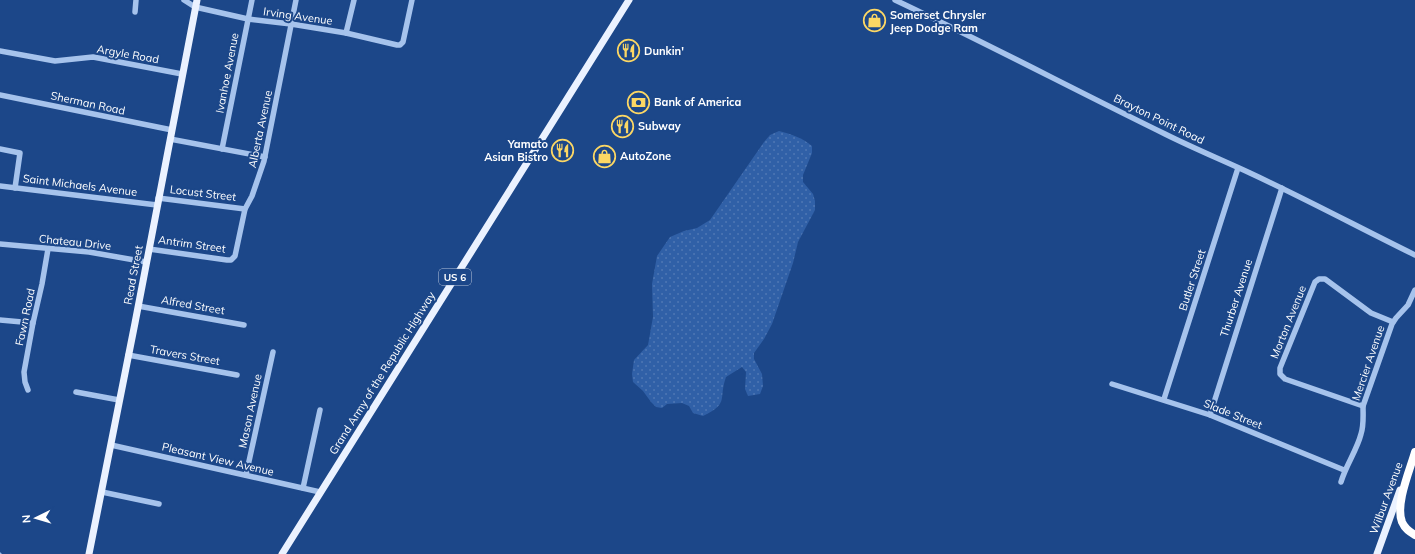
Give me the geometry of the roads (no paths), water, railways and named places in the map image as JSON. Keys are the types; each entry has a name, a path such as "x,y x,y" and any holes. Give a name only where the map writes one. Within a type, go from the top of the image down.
{"highway":[{"path":"1415,451 1402,497 1401,508 1402,522 1407,530 1415,536"}],"main road":[{"name":"Grand Army of the Republic Highway","path":"282,554 629,0"},
{"name":"Read Street","path":"89,554 196,4"},
{"name":"Wilbur Avenue","path":"1377,554 1415,451"}],"street":[{"path":"135,12 136,0"},
{"name":"Irving Avenue","path":"184,0 248,19 346,33 397,45 400,45 402,42 412,0"},
{"name":"Ivanhoe Avenue","path":"222,149 252,0"},
{"name":"Alberta Avenue","path":"232,259 235,256 245,209 252,196 265,157 296,0"},
{"path":"346,33 354,0"},
{"name":"Brayton Point Road","path":"895,0 1177,140 1282,188 1415,256"},
{"name":"Argyle Road","path":"0,51 56,61 93,57 182,74"},
{"name":"Sherman Road","path":"0,95 172,130"},
{"path":"170,139 265,157"},
{"path":"0,149 20,153 15,188"},
{"name":"Butler Street","path":"1164,399 1238,168"},
{"name":"Saint Michaels Avenue","path":"0,186 157,201"},
{"name":"Thurber Avenue","path":"1210,415 1282,188"},
{"name":"Locust Street","path":"157,201 245,209"},
{"name":"Chateau Drive","path":"0,244 89,252 146,262"},
{"name":"Fawn Road","path":"28,390 24,372 48,249"},
{"name":"Antrim Street","path":"149,249 227,260 232,259"},
{"name":"Morton Avenue","path":"1363,406 1285,379 1280,374 1280,368 1315,282 1319,279 1325,280 1371,313 1394,322"},
{"name":"Mercier Avenue","path":"1341,482 1344,470 1361,435 1364,417 1363,406 1394,322 1408,305 1415,290"},
{"name":"Alfred Street","path":"138,306 244,325"},
{"path":"0,320 33,323"},
{"name":"Mason Avenue","path":"246,475 273,352"},
{"name":"Travers Street","path":"128,355 237,375"},
{"name":"Slade Street","path":"1112,384 1164,399 1210,415 1344,470"},
{"path":"76,392 119,400"},
{"path":"303,488 320,410"},
{"name":"Pleasant View Avenue","path":"111,445 320,492"},
{"path":"102,492 159,504"}],"place":[{"name":"Somerset Chrysler Jeep Dodge Ram","path":"874,21"},
{"name":"Dunkin'","path":"628,51"},
{"name":"Bank of America","path":"638,102"},
{"name":"Subway","path":"622,126"},
{"name":"Yamato Asian Bistro","path":"563,150"},
{"name":"AutoZone","path":"604,156"}]}
